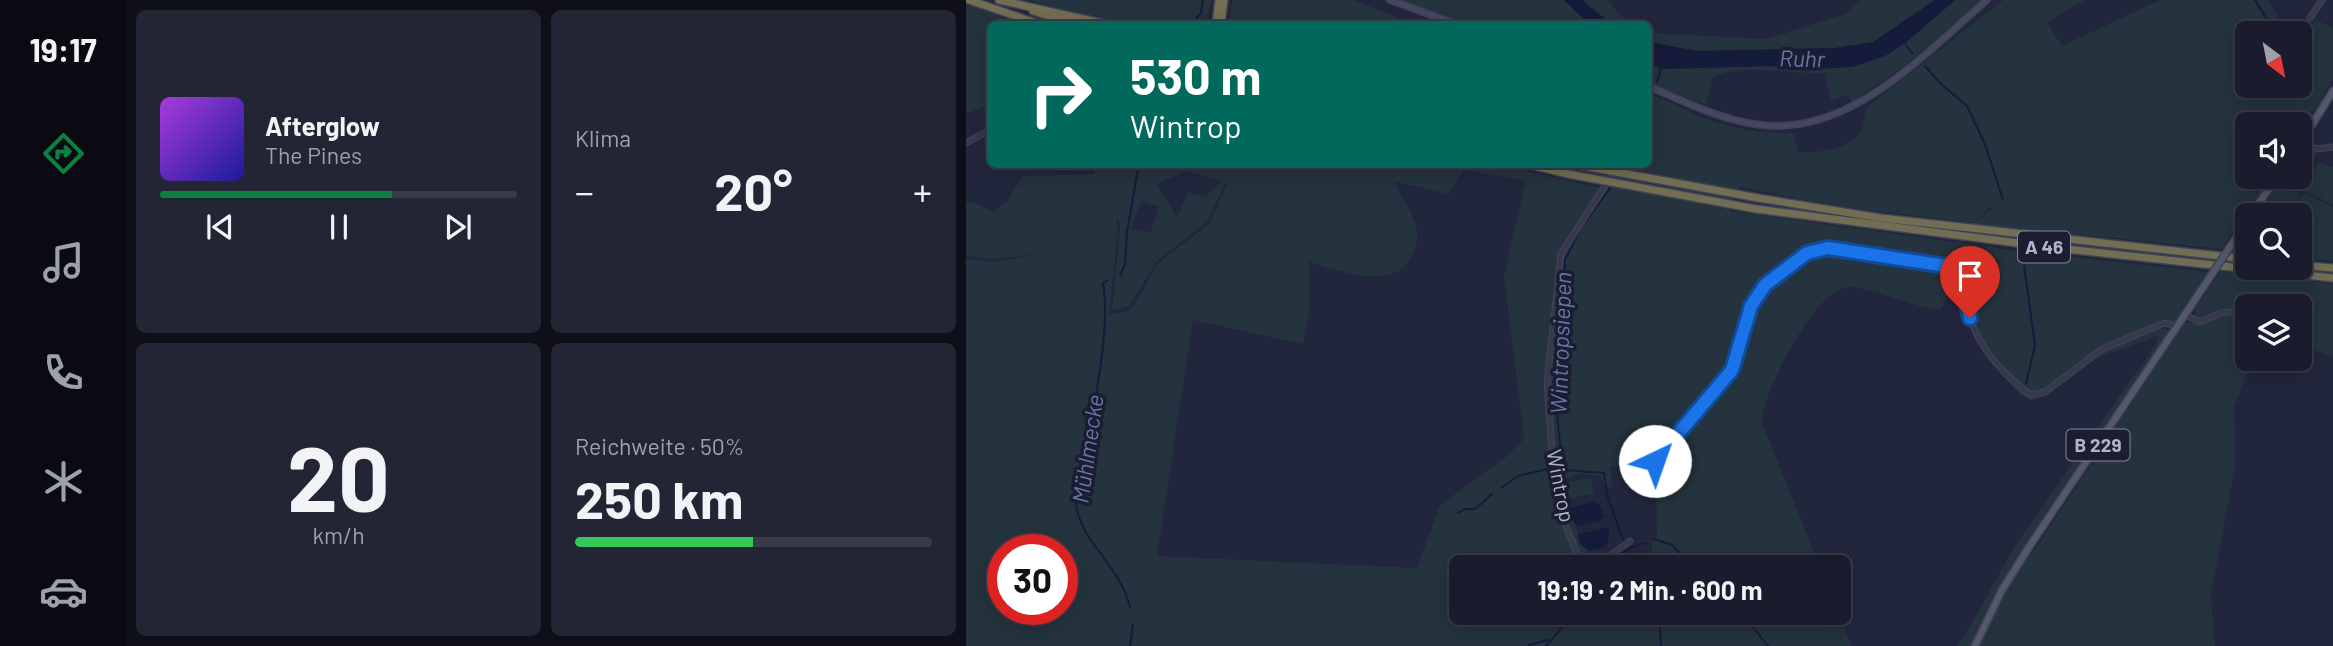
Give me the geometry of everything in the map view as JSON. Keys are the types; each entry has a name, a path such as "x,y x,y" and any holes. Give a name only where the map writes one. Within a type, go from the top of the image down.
{"highway":[{"path":"969,0 1029,21"},
{"path":"999,0 1064,21"},
{"path":"999,0 1093,21"},
{"path":"1220,21 1222,0"},
{"path":"1213,21 1219,16"},
{"path":"1019,18 1026,21"},
{"name":"A 46","path":"1543,168 1756,209 1974,239 2333,278"},
{"name":"A 46","path":"1595,168 1881,218 2235,258"},
{"path":"2312,265 2333,268"}],"main road":[{"path":"1390,0 1448,21"},
{"path":"1652,87 1723,117 1755,125 1787,125 1817,120 1848,108 1871,94 1987,0"},
{"path":"2312,125 2333,91"},
{"name":"B 229","path":"1975,646 2002,590 2049,516 2235,239"}],"street":[{"path":"2310,19 2322,0"},
{"path":"966,143 987,132"},
{"path":"2312,148 2333,147"},
{"name":"Wintrop","path":"1616,168 1561,254 1547,383 1553,464 1562,516 1578,556 1583,559 1608,557 1630,541"},
{"path":"1638,466 1662,457 1730,373 1751,306 1765,285 1815,249 1828,248 1953,267 1961,275 1976,333 2001,367 2031,395 2045,392 2102,349 2164,323 2178,326"},
{"path":"2185,315 2200,322 2218,312 2235,312"}],"shaded area":[{"path":"966,0 1012,21 987,21 987,106 966,114"},
{"path":"1027,0 1212,0 1206,21 1111,21"},
{"path":"1232,0 1353,0 1407,21 1229,21"},
{"path":"1398,0 1564,0 1586,21 1459,21"},
{"path":"1582,0 1607,0 1627,21 1607,21"},
{"path":"1861,0 1935,0 1873,42 1835,48 1696,51 1652,43 1652,33 1768,39 1847,13"},
{"path":"1955,0 1981,0 1903,67 1852,102 1847,95 1831,101 1825,73 1751,70 1723,73 1712,78 1706,105 1652,84 1652,64 1663,69 1771,66 1795,70 1852,67 1885,56 1909,40"},
{"path":"2003,0 2085,0 2047,22 2062,46 2160,0 2268,0 2281,21 2235,21 2235,98 2312,98 2312,28 2316,19 2333,29 2333,79 2312,114 2235,112 2235,189 2264,189 2254,203 2235,203 2235,229 2222,249 1975,224 1997,203 1975,223 1830,205 1739,187 1729,211 1998,248 2002,256 1999,249 2208,272 2176,320 2160,325 2161,328 2171,330 2024,550 2032,554 2184,323 2202,323 2216,315 2234,313 2234,367 2235,371 2248,371 2234,407 2235,466 2211,595 2215,646 1956,646 1965,635 2015,546 2156,344 2158,336 2099,357 2045,397 2031,400 2020,395 1997,368 2015,380 1979,334 1958,268 1953,270 1958,275 1952,276 1953,284 1940,310 1856,288 1847,287 1834,292 1806,323 1780,368 1770,390 1762,423 1815,555 1651,555 1652,541 1657,540 1656,463 1664,458 1735,368 1753,307 1766,285 1811,254 1808,250 1766,280 1749,304 1732,367 1661,455 1643,463 1610,466 1612,487 1605,487 1601,476 1580,474 1564,479 1565,483 1591,478 1594,494 1567,499 1568,513 1576,526 1580,544 1589,551 1626,552 1626,555 1449,555 1449,625 1843,625 1852,646 966,646 966,259 996,262 1038,254 997,259 966,256 966,202 994,212 1007,201 1023,176 1094,174 1095,168 1513,168 1601,188 1614,168 1652,168 1652,96 1734,127 1794,133 1798,152 1805,153 1842,146 1857,137 1863,126 1865,109","holes":["1464,170 1526,181 1504,276 1524,439 1506,457 1440,505 1417,568 1157,556 1193,320 1303,344 1310,309 1309,262 1364,276 1392,274 1403,268 1411,257 1417,241 1417,231 1394,181 1448,194","1187,171 1221,181 1205,197 1189,192 1177,217 1157,184","1226,182 1228,183 1209,224 1158,263 1134,306 1128,311 1109,314 1118,232 1116,219 1120,227 1112,310 1129,306 1157,261 1207,222","1141,201 1159,207 1150,233 1131,229"]},
{"path":"2312,150 2318,151 2312,165"},
{"path":"2318,161 2333,167 2333,204 2305,192 2306,189 2312,189 2312,175"},
{"path":"2275,189 2301,189 2295,203 2265,203"},
{"path":"2303,193 2333,207 2333,261 2312,259 2312,203 2298,203"},
{"path":"2221,271 2235,273 2235,280 2299,280 2333,284 2333,357 2312,349 2312,294 2235,294 2235,312 2221,311 2201,320 2195,318 2196,307"}],"water":[{"path":"1564,0 1582,0 1607,21 1586,21"},
{"name":"Ruhr","path":"1935,0 1955,0 1909,40 1885,56 1852,67 1795,70 1771,66 1662,69 1652,64 1652,43 1696,51 1835,48 1873,42"},
{"path":"1593,502 1599,505 1604,516 1599,521 1576,526 1568,509"},
{"path":"1610,528 1607,546 1589,551 1580,544 1578,534"}],"waterway":[{"name":"Mühlmecke","path":"1194,21 1201,13 1203,0"},
{"path":"2255,0 2268,21"},
{"path":"1904,42 1912,53"},
{"path":"1925,66 1967,106 1985,144 2003,200"},
{"path":"1657,82 1661,69"},
{"name":"Mühlmecke","path":"1120,275 1125,264 1127,232 1138,168"},
{"name":"Wintropsiepen","path":"1613,184 1580,230 1565,260 1556,402 1562,466 1565,470 1604,473 1608,498 1624,542"},
{"path":"2024,265 2035,345 2026,384"},
{"name":"Mühlmecke","path":"1108,280 1103,283 1105,326 1102,351 1076,506 1081,523 1119,580 1130,607"},
{"path":"1501,488 1518,476 1548,469"},
{"path":"1458,513 1465,509 1475,509 1492,494"},
{"path":"1654,539 1672,545 1682,555"},
{"name":"Wintropsiepen","path":"1616,555 1646,543"},
{"name":"Wintropsiepen","path":"1628,549 1628,555"},
{"name":"Mühlmecke","path":"1130,646 1133,624"},
{"path":"1546,646 1561,629 1559,625"},
{"name":"Wintropsiepen","path":"1660,625 1661,646"},
{"path":"1751,625 1768,646"},
{"path":"1529,645 1548,640"}],"route":[{"path":"1655,461 1662,457 1732,370 1751,306 1765,285 1811,251 1828,248 1953,267 1961,275 1970,318"}]}
